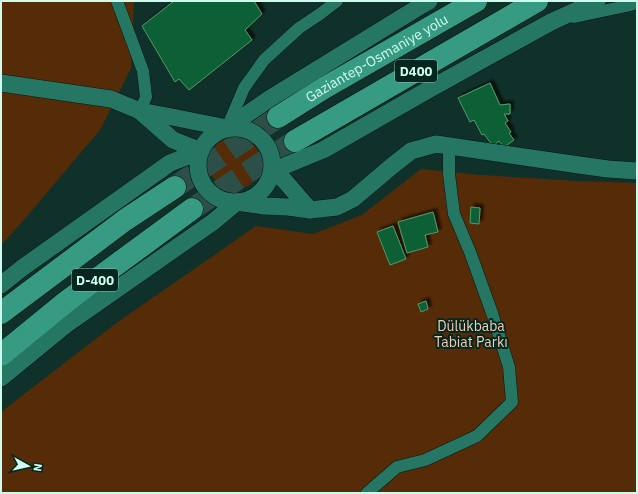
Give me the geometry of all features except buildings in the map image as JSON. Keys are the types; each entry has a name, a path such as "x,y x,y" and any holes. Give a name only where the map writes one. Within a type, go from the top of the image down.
{"highway":[{"name":"Gaziantep-Osmaniye yolu","path":"278,117 324,88 476,1"},
{"name":"D400","path":"294,141 537,1"},
{"name":"D-400","path":"1,313 126,220 175,187"},
{"name":"D-400","path":"1,355 67,300 192,209"}],"street":[{"path":"117,1 143,71 146,97 140,111"},
{"path":"227,128 244,88 264,60 299,28 337,1"},
{"path":"429,1 211,137 201,151 198,162 199,174 204,185 213,195 224,200 264,206 310,210 336,207 353,199 411,152 436,144 608,169 637,171"},
{"path":"272,171 323,150 426,91 552,22 598,1"},
{"path":"552,22 626,6 637,2"},
{"path":"1,83 111,99 140,111 227,128 239,127 250,130 260,136 268,146 272,158 272,171 268,183 260,193 249,200 237,202 213,222 67,324 1,378"},
{"path":"140,111 173,140 201,151"},
{"path":"367,493 397,467 425,460 477,436 512,402 509,367 492,313 470,252 454,214 449,174 449,146"},
{"path":"1,285 22,268 170,163 201,151"},
{"path":"272,171 284,180 310,210"}],"green space":[{"path":"1,1 134,1 131,68 100,130 1,245"},
{"path":"230,137 240,137 249,141 257,149 261,158 261,168 257,177 249,185 240,189 230,189 221,185 213,177 209,168 209,158 213,149 221,141"},
{"name":"Dülükbaba Tabiat Parkı","path":"421,169 480,175 637,183 637,493 1,493 1,412 115,324 256,226 313,234 362,215"}],"tunnel":[{"path":"175,187 278,117"},
{"path":"192,209 295,141"}]}
